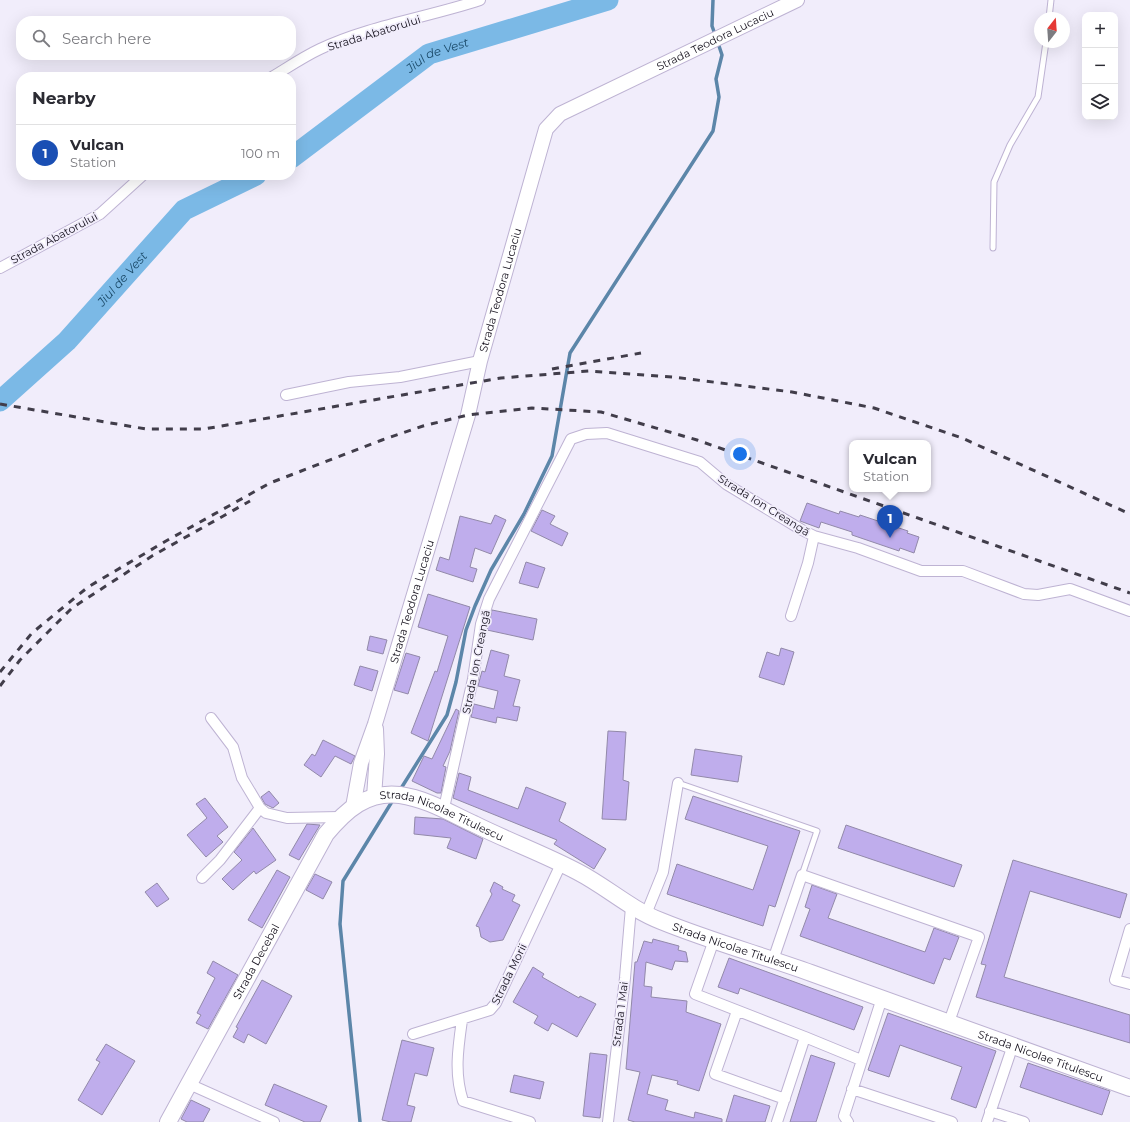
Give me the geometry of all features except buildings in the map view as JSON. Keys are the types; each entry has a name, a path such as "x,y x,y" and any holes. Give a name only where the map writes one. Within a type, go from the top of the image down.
{"main road":[{"name":"Strada Teodora Lucaciu","path":"353,807 361,763 375,724 468,415 480,360 546,129 560,114 797,0"},
{"name":"Strada Teodora Lucaciu","path":"374,797 377,754 375,724"},
{"name":"Strada Nicolae Titulescu","path":"353,807 374,797 397,795 444,808 475,825 580,873 630,907 646,914 714,940 882,998 1130,1088"},
{"name":"Strada Decebal","path":"168,1122 319,846 340,817 353,807"}],"street":[{"name":"Strada Abatorului","path":"280,72 319,49 354,36 447,11 480,0"},
{"name":"Strada Abatorului","path":"0,268 100,214 137,180"},
{"path":"286,395 349,382 400,377 480,360"},
{"name":"Strada Ion Creangă","path":"444,808 473,679 481,624 489,598 571,439 586,434 607,433 700,462 726,484 814,536 858,548 921,571 963,572 1024,594 1038,595 1070,589 1130,611"},
{"path":"791,616 808,563 814,536"},
{"path":"211,718 232,747 242,778 260,808 266,813 286,818 340,817"},
{"path":"646,914 664,872 678,783"},
{"path":"202,878 220,860 260,808"},
{"name":"Strada Morii","path":"413,1034 462,1020 490,1010 496,1003 561,864"},
{"path":"773,960 802,875 979,937 949,1022"},
{"name":"Strada 1 Mai","path":"608,1122 625,978 630,907"},
{"path":"1130,929 1115,980 1130,984"},
{"path":"714,940 695,994 861,1060"},
{"path":"848,1122 844,1116 882,998"},
{"path":"736,1010 715,1074 785,1099"},
{"path":"462,1020 457,1062 458,1085 463,1101 530,1122"},
{"path":"777,1122 804,1037"},
{"path":"987,1122 1013,1046"},
{"path":"189,1084 274,1122"},
{"path":"852,1089 952,1122"},
{"path":"990,1111 1024,1122"}],"lane":[{"path":"1050,12 1051,0"},
{"path":"993,248 994,182 1010,145 1038,97 1045,48"},
{"path":"678,783 817,831 802,875"}],"waterway":[{"name":"Jiul de Vest","path":"296,154 429,54 608,0"},
{"path":"713,0 712,26 716,37"},
{"path":"400,790 447,715 456,682 466,630 475,606 491,570 524,514 552,456 570,353 713,131 719,97 716,79 722,55 718,43"},
{"name":"Jiul de Vest","path":"0,401 67,341 184,210 246,180"},
{"path":"360,1122 340,924 343,881 393,800"}],"railway":[{"path":"552,369 641,353"},
{"path":"0,404 146,429 204,429 501,378 589,371 673,377 792,392 874,408 962,438 1130,514"},
{"path":"0,672 32,633 88,587 166,541 270,483 423,426 468,415 532,408 601,412 697,440 1130,593"},
{"path":"0,686 20,660 72,608 152,556 250,501"}],"place":[{"name":"Vulcan","path":"890,538"}]}
